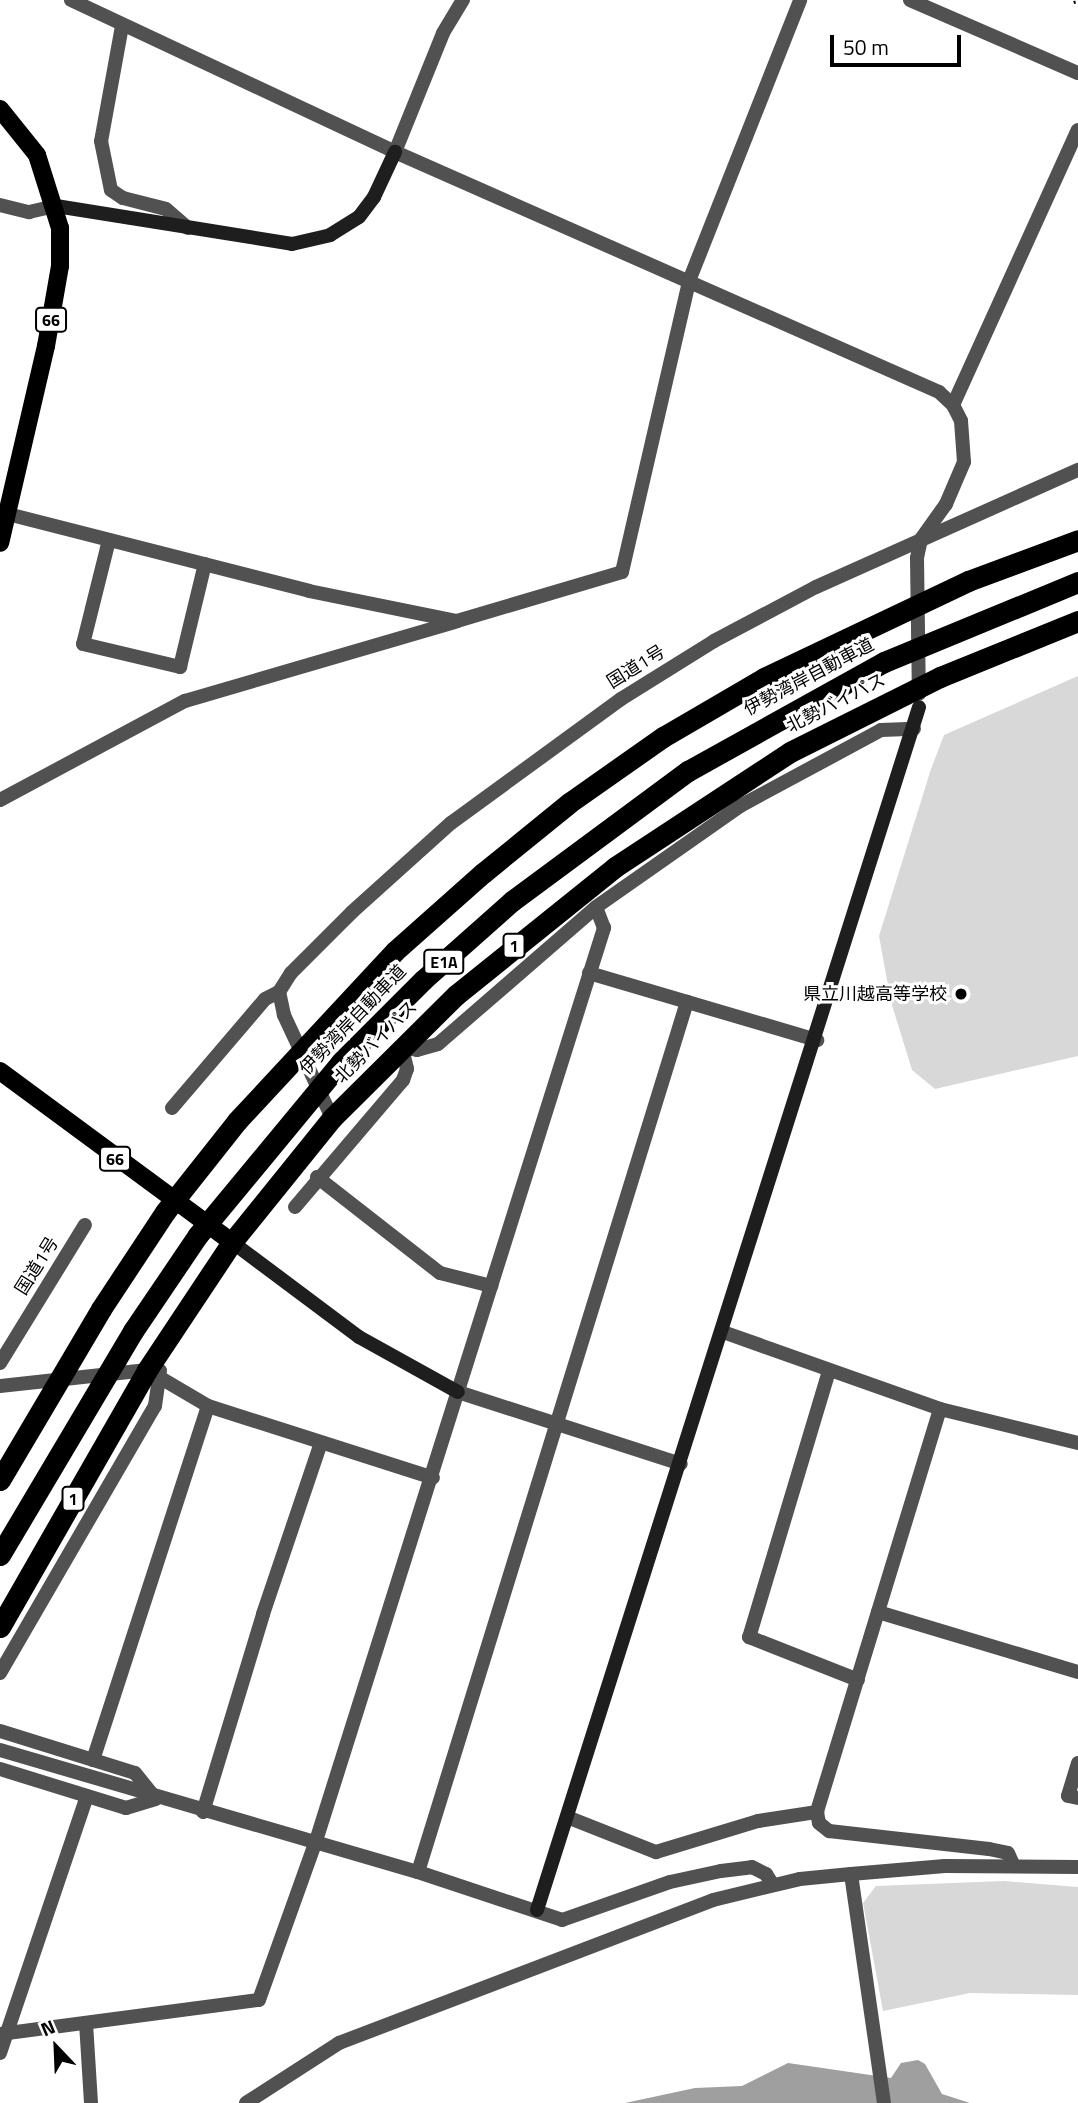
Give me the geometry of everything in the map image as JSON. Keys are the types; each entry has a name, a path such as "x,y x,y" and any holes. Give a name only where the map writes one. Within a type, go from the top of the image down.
{"highway":[{"name":"伊勢湾岸自動車道","path":"0,1480 101,1309 166,1212 237,1121 395,951 483,873 569,803 663,737 764,678 968,581 1078,540"},
{"name":"伊勢湾岸自動車道","path":"0,1555 133,1331 198,1235 314,1093 423,980 512,901 688,771 884,662 1078,582"},
{"name":"北勢バイパス","path":"0,1627 153,1374 163,1345 232,1242 332,1118 456,995 615,867 703,805 854,717 1078,621"}],"main road":[{"name":"66","path":"0,109 37,155 56,206 60,266 3,513 0,543"},
{"name":"66","path":"0,1071 232,1242"}],"street":[{"path":"71,0 395,152 925,384 953,405 961,421 964,462 946,504 921,539 916,568 919,707 914,729 681,1464 665,1500 537,1910"},
{"path":"0,205 29,212 56,206 292,244 330,235 359,217 374,197 443,33 463,0"},
{"path":"0,800 185,701 622,572 689,281 800,0"},
{"path":"910,0 1078,73"},
{"path":"122,26 101,141 111,190 123,198 166,209 188,228"},
{"path":"953,405 1078,130"},
{"name":"国道1号","path":"172,1108 265,999 279,992 291,972 362,903 451,823 538,757 714,641 921,539 1078,470"},
{"path":"3,513 205,564 457,621"},
{"path":"109,540 83,644 180,667 205,564"},
{"path":"295,1207 317,1177 438,1044 596,907 740,806 814,763 881,730 914,729"},
{"path":"3,2034 259,2000 316,1844 604,928 596,907"},
{"path":"589,973 817,1040"},
{"path":"279,992 284,1015 332,1118"},
{"path":"418,1872 488,1637 560,1423 687,1002"},
{"path":"403,1080 407,1069 402,1047 417,1050 438,1044"},
{"path":"317,1177 440,1273 491,1286"},
{"name":"国道1号","path":"0,1363 85,1225"},
{"path":"232,1242 359,1337 458,1392 681,1464"},
{"path":"723,1332 940,1409 1078,1443"},
{"path":"829,1371 749,1637 858,1680"},
{"path":"0,1386 153,1374 208,1405 433,1478"},
{"path":"0,1672 155,1406 153,1374"},
{"path":"93,1760 208,1405"},
{"path":"940,1409 817,1812 818,1823 829,1831 989,1849 1008,1853 1013,1864"},
{"path":"203,1812 263,1614 321,1443"},
{"path":"878,1612 1078,1672"},
{"path":"0,1731 135,1773 156,1799"},
{"path":"0,1750 156,1799 418,1872 562,1920 581,1916 670,1882 752,1867 766,1874 773,1885"},
{"path":"1078,1763 1068,1796 1078,1798"},
{"path":"0,1769 126,1808 156,1799"},
{"path":"0,2053 3,2034 88,1796"},
{"path":"567,1817 656,1852 758,1821 817,1812"},
{"path":"246,2103 340,2043 713,1900 773,1885 851,1874 1013,1864 1078,1867"},
{"path":"851,1874 884,2103"},
{"path":"86,2023 90,2103"}],"shaded area":[{"path":"1078,676 1078,1056 935,1089 912,1070 891,1002 879,936 931,769 944,735"},
{"path":"1004,1881 1078,1887 1078,1995 970,1993 883,2011 863,1903 876,1886"},
{"path":"918,2060 925,2064 942,2094 970,2103 625,2103 695,2088 742,2086 788,2063 891,2078 901,2063"}],"place":[{"name":"県立川越高等学校","path":"961,994"}]}
